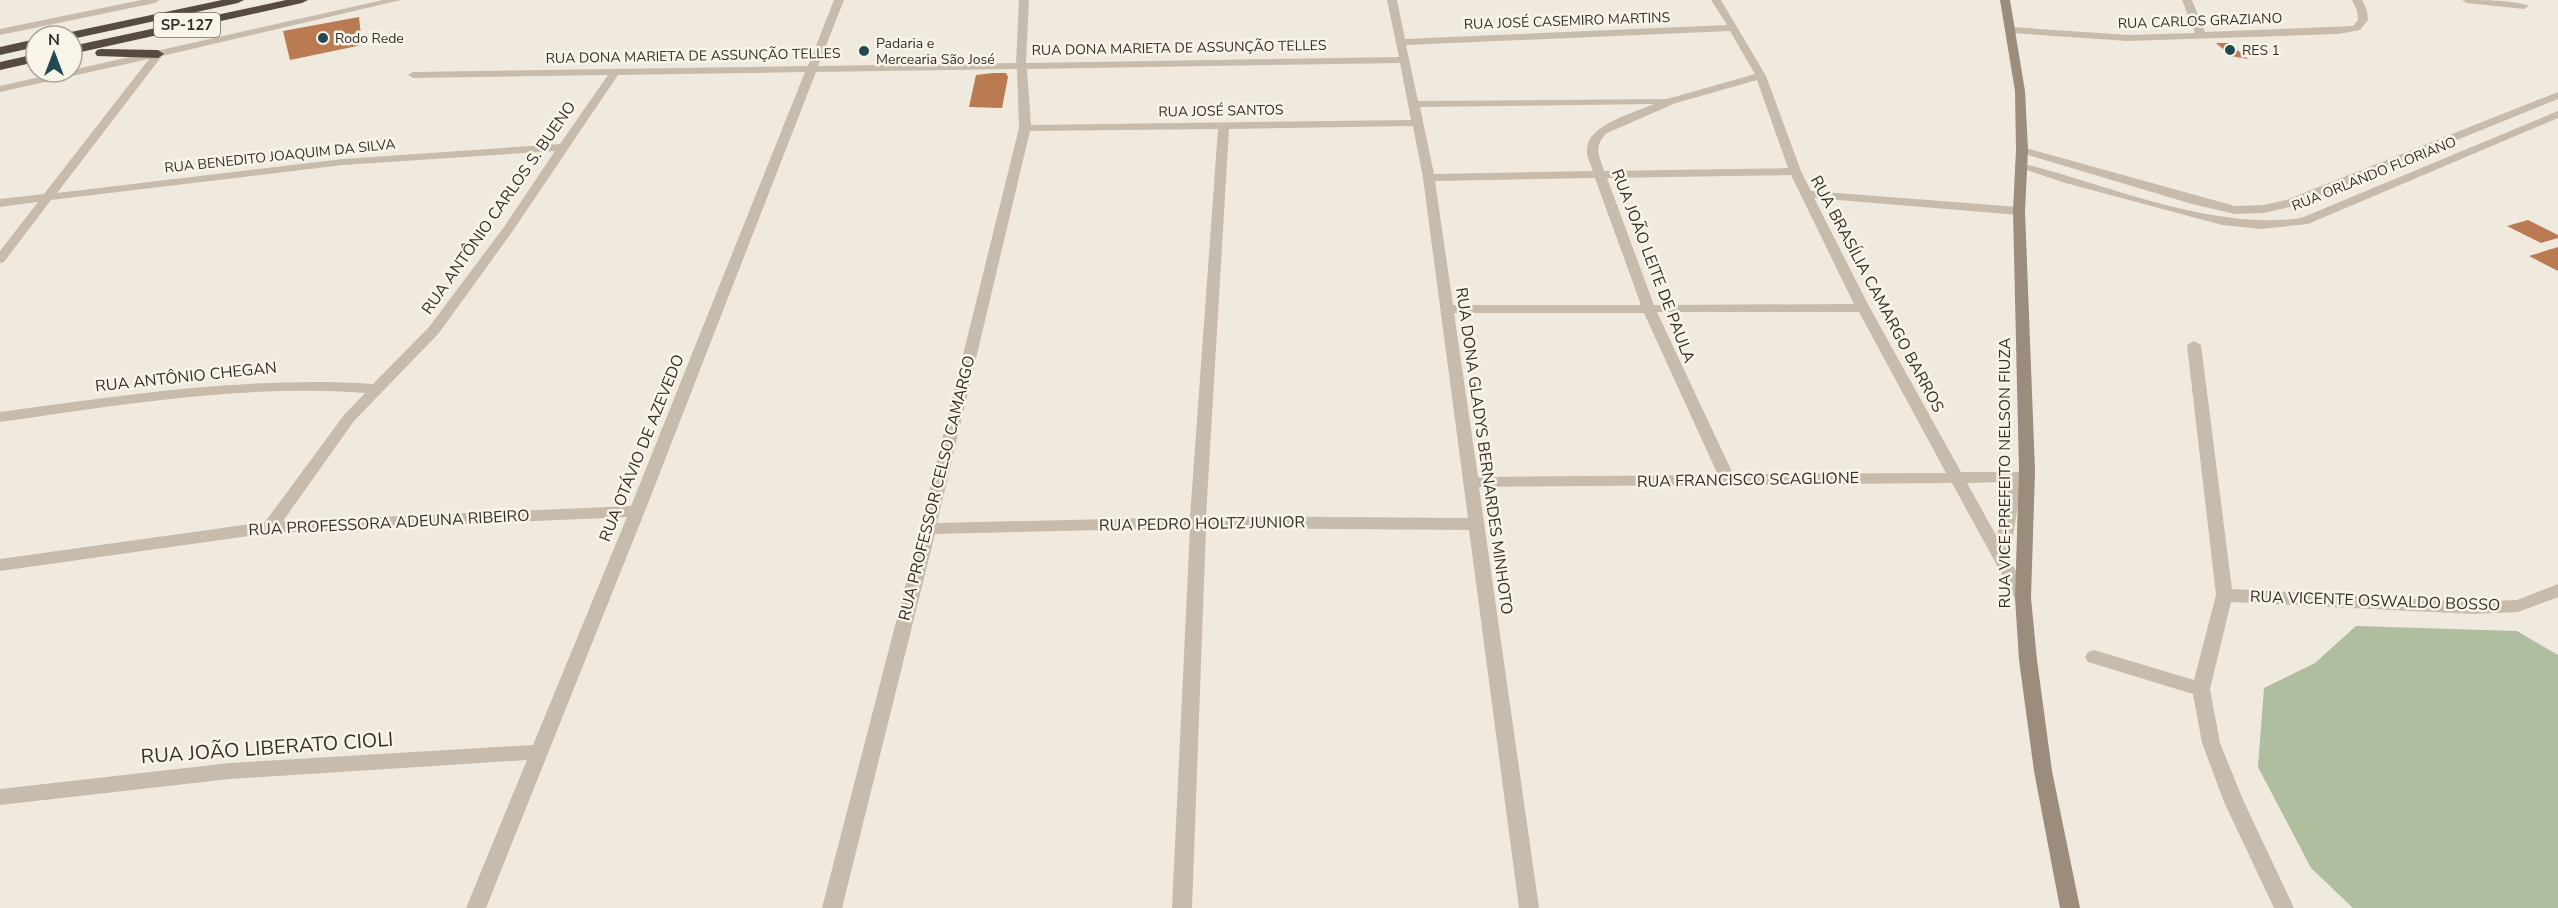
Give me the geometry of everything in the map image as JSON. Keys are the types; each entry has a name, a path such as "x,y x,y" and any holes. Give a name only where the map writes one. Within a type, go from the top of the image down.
{"highway":[{"name":"SP-127","path":"84,33 238,0"},
{"name":"SP-127","path":"84,47 302,0"},
{"path":"0,51 24,46"},
{"path":"84,55 121,52 158,54"},
{"path":"0,66 24,61"}],"main road":[{"name":"RUA VICE-PREFEITO NELSON FIUZA","path":"2005,0 2012,30 2020,91 2022,150 2019,211 2023,598 2028,660 2043,771 2070,908"}],"street":[{"path":"0,32 155,0"},
{"path":"0,89 396,0"},
{"name":"RUA OTÁVIO DE AZEVEDO","path":"476,908 637,511 838,0"},
{"name":"RUA PROFESSOR CELSO CAMARGO","path":"832,908 928,529 1025,129 1026,100 1021,66 1024,0"},
{"name":"RUA DONA GLADYS BERNARDES MINHOTO","path":"1392,0 1429,178 1529,908"},
{"name":"RUA BRASÍLIA CAMARGO BARROS","path":"1716,0 1761,76 1795,171 1863,308 2023,598"},
{"path":"2187,0 2201,35"},
{"name":"RUA CARLOS GRAZIANO","path":"2012,30 2111,37 2338,31 2356,28 2363,20 2362,10 2357,0"},
{"path":"2467,0 2524,6"},
{"name":"RUA JOSÉ CASEMIRO MARTINS","path":"1401,42 1734,28"},
{"path":"0,259 158,54"},
{"name":"RUA DONA MARIETA DE ASSUNÇÃO TELLES","path":"413,75 1405,60"},
{"name":"RUA ANTÔNIO CARLOS S. BUENO","path":"270,527 349,418 434,330 508,229 615,72"},
{"name":"RUA JOÃO LEITE DE PAULA","path":"1729,481 1682,387 1648,309 1592,150 1594,140 1603,131 1672,101 1761,76"},
{"name":"RUA ORLANDO FLORIANO","path":"2022,150 2196,201 2235,210 2264,209 2290,203 2558,95"},
{"name":"RUA JOÃO LEITE DE PAULA","path":"1414,104 1672,101"},
{"name":"RUA ORLANDO FLORIANO","path":"2021,166 2210,220 2244,226 2277,226 2304,221 2558,114"},
{"name":"RUA JOSÉ SANTOS","path":"1025,129 1417,123"},
{"path":"1182,908 1197,522 1224,125"},
{"name":"RUA BENEDITO JOAQUIM DA SILVA","path":"0,203 343,162 564,147"},
{"path":"1429,178 1795,171"},
{"path":"1807,194 2019,211"},
{"path":"1446,309 1863,308"},
{"path":"2194,345 2224,595 2201,689 2211,743 2234,802 2281,901 2294,908"},
{"name":"RUA ANTÔNIO CHEGAN","path":"0,417 267,385 327,384 376,389"},
{"path":"2001,561 2021,477"},
{"name":"RUA FRANCISCO SCAGLIONE","path":"1470,483 2021,477"},
{"name":"RUA PROFESSORA ADEUNA RIBEIRO","path":"0,565 270,527 637,511"},
{"name":"RUA PEDRO HOLTZ JUNIOR","path":"928,529 1197,522 1476,524"},
{"name":"RUA VICENTE OSWALDO BOSSO","path":"2224,595 2473,608 2518,606 2558,590"},
{"path":"2094,657 2201,689"},
{"name":"RUA JOÃO LIBERATO CIOLI","path":"0,797 36,791 230,771 538,752"}],"green space":[{"path":"2356,626 2517,631 2558,655 2558,908 2353,908 2311,868 2258,767 2264,688 2315,663"}],"building":[{"name":"Rodo Rede","path":"359,17 362,45 290,60 283,31"},
{"name":"RES 1","path":"2216,43 2229,43 2248,59 2231,56"},
{"path":"1006,73 1008,77 1002,108 969,107 976,75"},
{"path":"2528,220 2558,235 2558,238 2541,243 2507,226"},
{"path":"2558,247 2558,271 2529,256"}],"place":[{"name":"Rodo Rede","path":"323,38"},
{"name":"RES 1","path":"2230,50"},
{"name":"Padaria e Mercearia São José","path":"864,51"}]}
